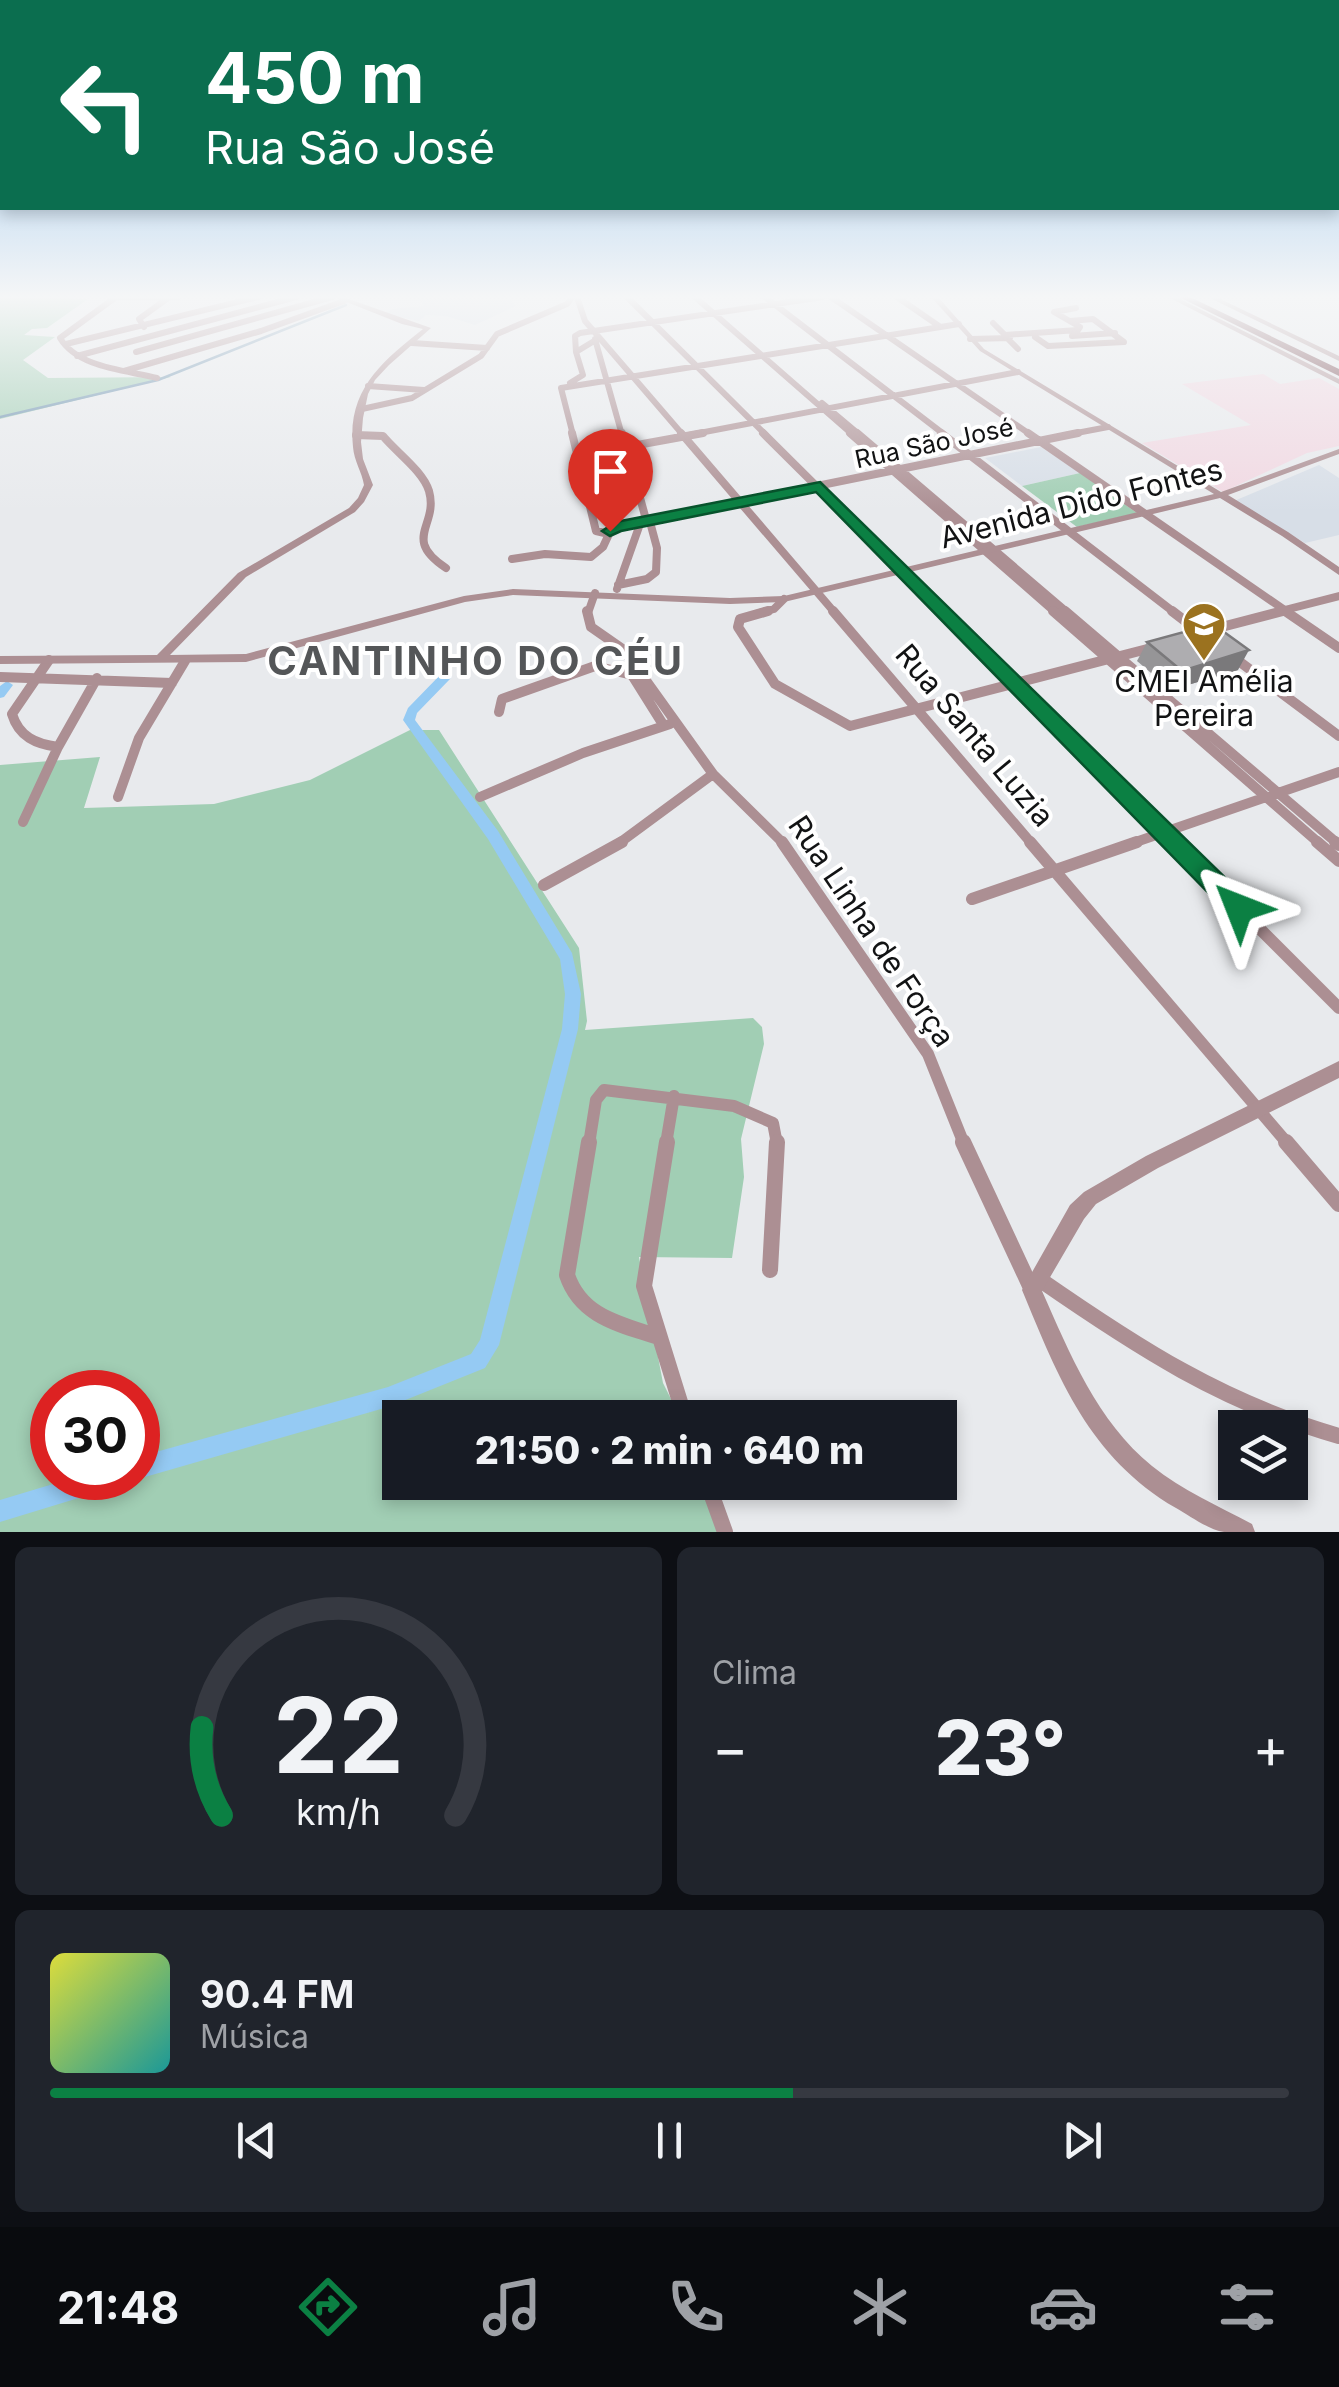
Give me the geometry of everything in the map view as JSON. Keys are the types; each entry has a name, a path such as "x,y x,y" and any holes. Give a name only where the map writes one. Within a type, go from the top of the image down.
{"street":[{"path":"116,368 157,378"},
{"path":"124,371 132,368"},
{"path":"159,660 242,575 364,499 370,486 369,475 357,455 356,436 368,386 386,368"},
{"path":"362,409 402,402 461,368"},
{"path":"561,388 583,376 581,368"},
{"path":"604,368 656,548 656,572 616,589"},
{"name":"Rua Santa Luzia","path":"627,368 1339,1204"},
{"path":"561,388 685,368"},
{"path":"696,368 1019,684 1339,1008"},
{"path":"777,368 1114,659 1339,861"},
{"path":"857,368 1339,736"},
{"path":"935,368 1339,648"},
{"path":"1013,368 1284,534 1339,572"},
{"path":"577,456 1018,372"},
{"path":"368,386 424,390"},
{"path":"512,559 545,554 591,556 612,530 592,516 561,388"},
{"name":"Rua São José","path":"592,516 596,530 612,530 1108,427"},
{"path":"356,436 383,436 426,484 423,538 434,561 446,568"},
{"name":"Avenida Dido Fontes","path":"0,660 246,658 492,594 595,593 616,589 712,600 784,599 1218,496 1339,451"},
{"path":"616,589 646,523"},
{"name":"Rua Linha de Força","path":"595,593 587,609 588,622 624,650 670,724 713,774 782,842 928,1054 966,1149 1036,1284"},
{"path":"1185,638 1339,596"},
{"path":"784,599 779,606 740,619 737,624 779,687 843,725 860,725 920,710 1168,642"},
{"path":"1114,659 1339,845"},
{"path":"49,660 12,714 13,724 26,738 58,747"},
{"path":"118,798 140,738 185,661"},
{"path":"480,797 583,753 670,724 632,675 595,666 502,699 499,712"},
{"path":"0,677 172,683"},
{"path":"23,822 58,747 97,678"},
{"path":"972,898 1339,772"},
{"path":"544,886 633,836 713,774"},
{"path":"1036,1284 1090,1198 1339,1069"},
{"path":"658,1337 598,1316 575,1300 567,1275 596,1100 601,1092 609,1088 734,1106 773,1123 777,1139 770,1270"},
{"path":"674,1096 644,1286 679,1400"},
{"path":"1036,1284 1198,1385 1250,1409 1339,1436"},
{"path":"1036,1284 1079,1393 1118,1450 1147,1476 1244,1532"},
{"path":"714,1500 725,1532"}],"shaded area":[{"path":"1263,374 1280,384 1319,378 1339,389 1339,446 1307,453 1223,492 1142,443 1251,425 1182,384"},
{"path":"1041,447 1080,473 1022,486 985,458"},
{"path":"1319,465 1339,478 1339,535 1305,543 1234,501"}],"green space":[{"path":"0,368 35,368 48,378 171,377 0,419"},
{"path":"1080,473 1137,513 1077,527 1022,486"},
{"path":"410,730 439,730 579,948 585,1030 753,1018 762,1027 764,1044 741,1139 744,1177 732,1258 639,1257 663,1383 672,1400 382,1400 382,1500 717,1500 730,1532 0,1532 0,765 100,757 84,808 214,804 310,780"}],"building":[{"path":"1213,624 1249,650 1182,671 1147,642"}],"waterway":[{"path":"0,417 158,380 187,368"},
{"path":"160,1462 388,1397 478,1361 489,1345 570,1029 573,994 567,958 493,835 409,720 412,711 446,676"},
{"path":"0,694 7,685"},
{"path":"0,1511 36,1500"}],"place":[{"name":"CMEI Amélia Pereira","path":"1204,662"}],"district":[{"name":"CANTINHO DO CÉU","path":"476,660"}],"route":[{"path":"610,531 820,487 1239,908"}]}
